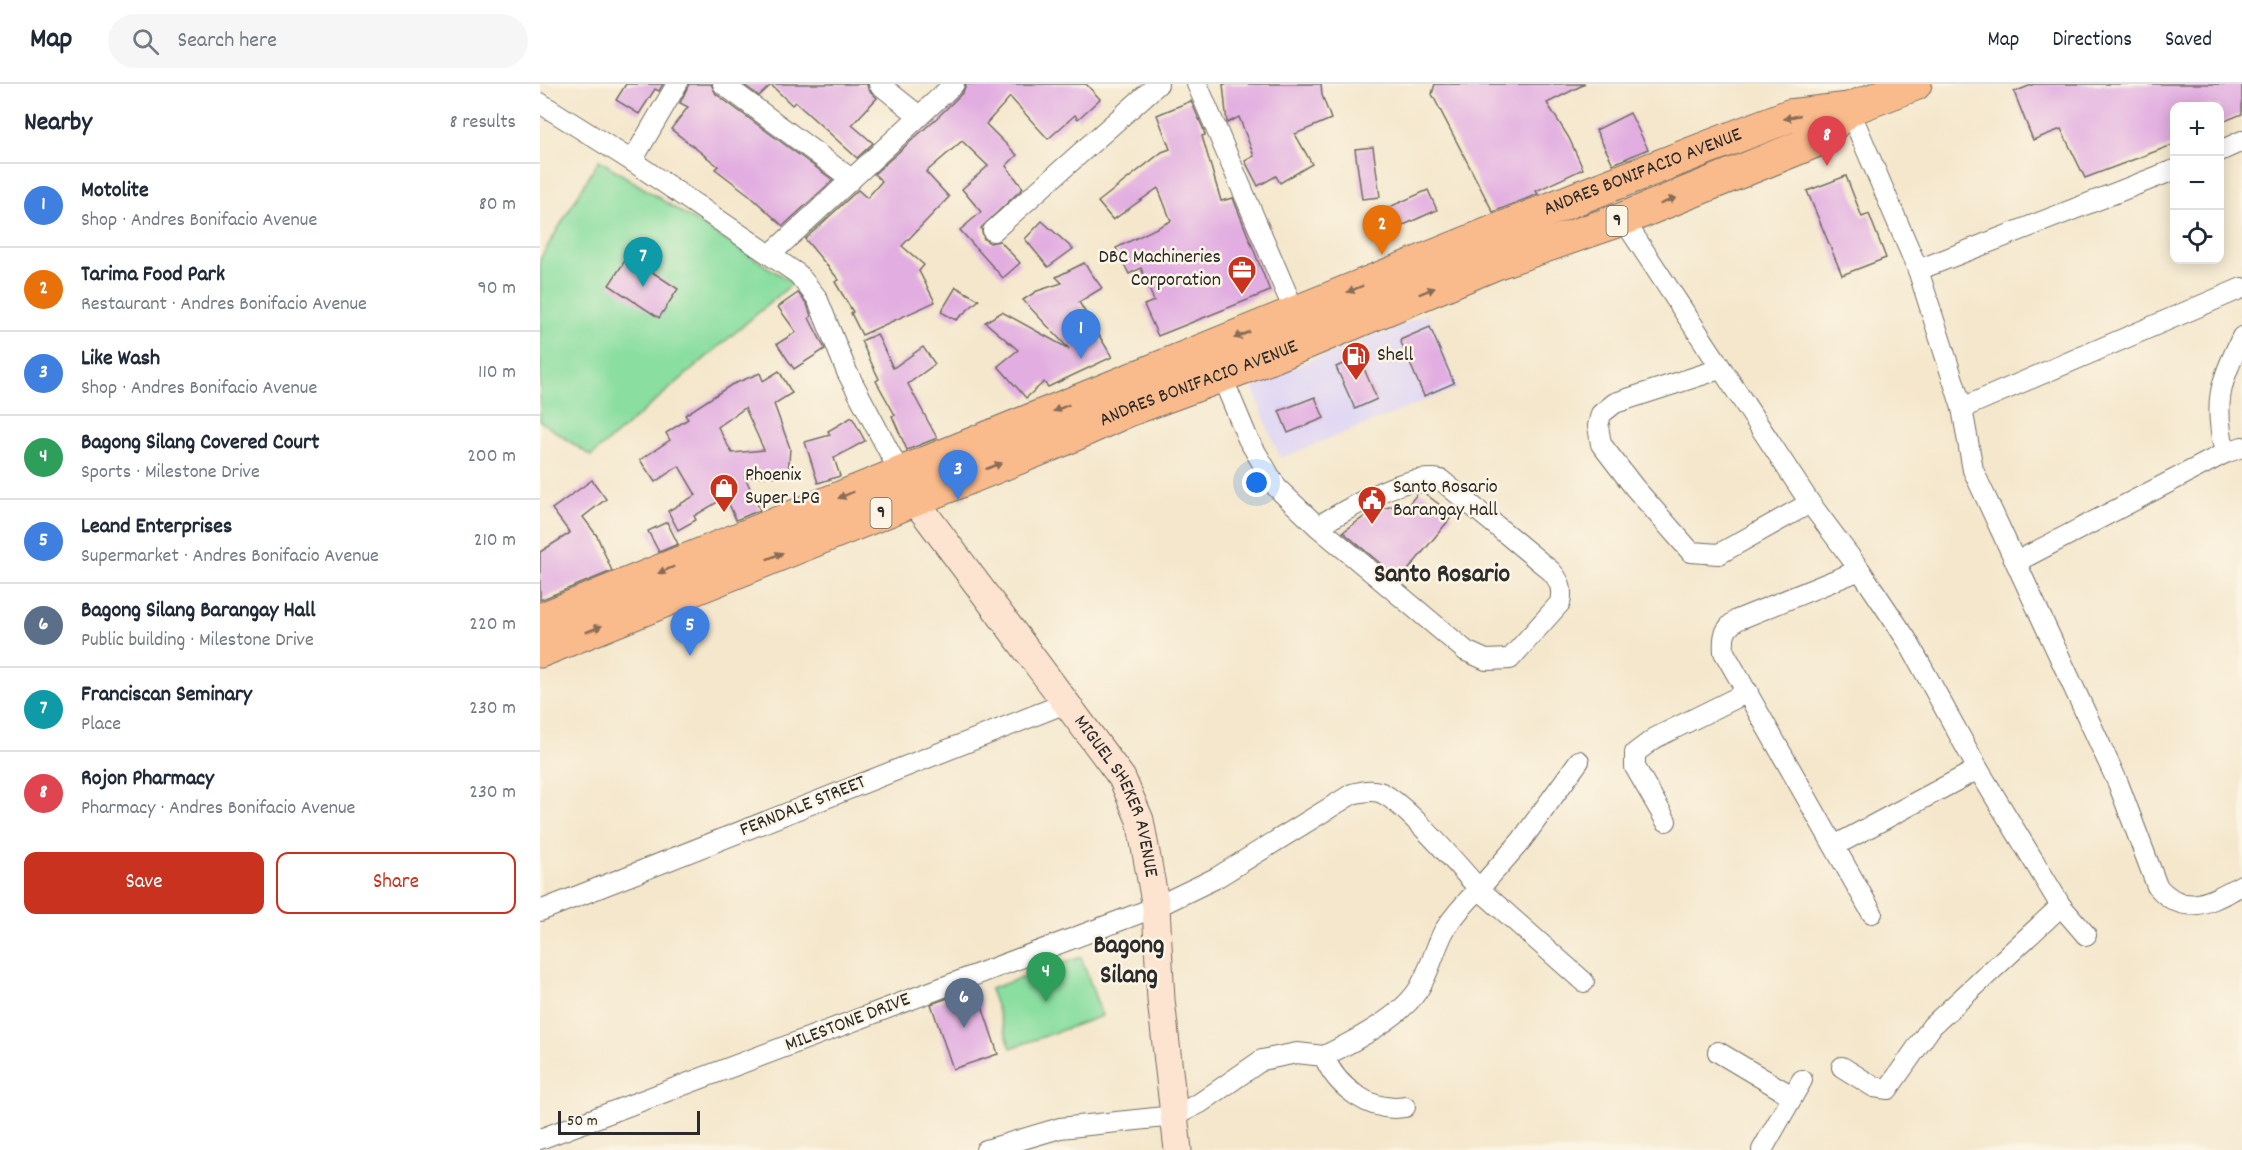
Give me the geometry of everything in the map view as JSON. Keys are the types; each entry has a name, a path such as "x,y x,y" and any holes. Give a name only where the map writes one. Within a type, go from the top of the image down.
{"highway":[{"name":"ANDRES BONIFACIO AVENUE","path":"540,651 906,485 1062,440 1128,410 1222,377 1301,327 1497,230 1790,116 1849,108 1915,84"},
{"name":"ANDRES BONIFACIO AVENUE","path":"540,620 906,485 1301,327 1623,219 1813,142 1849,108"}],"street":[{"path":"632,161 677,84"},
{"path":"723,84 850,178"},
{"path":"879,84 918,116"},
{"path":"771,254 850,178 954,84"},
{"path":"993,231 1070,166 1158,84"},
{"path":"1197,84 1301,327"},
{"path":"540,104 632,161 798,274 817,298 847,372 906,485"},
{"path":"1849,108 1918,270 1962,408 1973,470 2118,783 2157,886 2167,898 2184,904 2205,904 2242,885"},
{"path":"2224,149 2242,141"},
{"path":"1918,270 2170,172"},
{"path":"1623,219 1810,503 1860,570 1906,640 1978,769 2061,906 2086,935"},
{"path":"1962,408 2242,288"},
{"path":"2016,562 2234,450 2219,425 2220,390 2242,337"},
{"path":"1720,369 1615,403 1601,414 1598,426 1601,444 1634,487 1691,552 1719,554 1810,503"},
{"path":"1222,377 1248,439 1277,488 1317,526 1466,651 1486,660 1501,662 1510,659 1560,603 1562,593 1559,580 1551,571 1441,480 1425,477 1407,480 1317,526"},
{"name":"MIGUEL SHEKER AVENUE","path":"906,485 1122,778 1140,820 1156,907 1161,1000 1178,1150"},
{"path":"1860,570 1737,620 1727,628 1723,638 1724,652 1836,845 1872,913"},
{"path":"1666,821 1635,767 1633,759 1635,753 1655,738 1748,692"},
{"name":"FERNDALE STREET","path":"540,911 1066,703"},
{"path":"986,1150 1060,1128 1174,1116 1200,1103 1262,1060 1298,1053 1324,1056 1347,1045 1409,1003 1418,990 1443,933 1457,911 1521,841 1579,761"},
{"path":"1836,845 1978,769"},
{"name":"MILESTONE DRIVE","path":"540,1139 1156,907 1216,878 1352,794 1366,790 1380,792 1397,804 1479,889"},
{"path":"1479,889 1584,982"},
{"path":"1842,1067 1874,1087 1888,1089 1932,1026 2061,906"},
{"path":"1718,1053 1797,1088 1762,1150"},
{"path":"1324,1056 1329,1069 1363,1100 1380,1108 1405,1107"}],"shaded area":[{"path":"1428,314 1458,388 1280,458 1251,384"}],"green space":[{"path":"599,160 793,283 591,456 540,421 540,259"},
{"path":"1081,957 1102,1016 1011,1048 990,989"}],"building":[{"path":"626,84 663,84 659,91 655,89 639,114 616,100"},
{"path":"689,84 711,84 716,94 833,180 783,226 748,194 715,169 718,166 671,129 688,107 680,103"},
{"path":"743,84 867,84 868,89 877,98 852,125 873,143 857,158 795,102 792,105 771,85 759,96"},
{"path":"966,84 1086,84 1100,99 1078,119 1075,115 1048,139 1010,97 986,124 1017,155 1006,166 1023,188 981,228 984,239 990,243 1000,241 1020,263 1003,278 960,230 981,212 962,189 988,166 962,141 926,172 949,197 902,246 924,265 919,271 935,302 862,335 851,313 853,312 835,282 839,280 805,239 858,190 867,198 882,181 874,174 939,116 963,92"},
{"path":"1223,84 1321,84 1322,95 1331,119 1295,134 1312,164 1280,183 1276,176 1258,186 1245,161 1254,156 1239,117 1227,123"},
{"path":"1435,84 1585,84 1547,103 1569,138 1583,169 1536,191 1538,194 1493,212 1432,94"},
{"path":"2034,84 2242,84 2242,114 2224,121 2224,102 2170,102 2170,146 2085,178 2061,129 2033,140 2014,92"},
{"path":"1191,101 1203,128 1205,135 1202,136 1221,201 1233,198 1270,291 1158,336 1144,305 1154,301 1141,268 1129,274 1116,248 1171,221 1158,188 1113,220 1098,202 1162,152 1170,149 1157,115"},
{"path":"1630,113 1648,149 1613,164 1596,130"},
{"path":"1373,147 1380,197 1362,199 1355,149"},
{"path":"1846,176 1862,217 1869,214 1886,258 1842,275 1807,191"},
{"path":"1428,190 1437,210 1388,232 1378,212"},
{"path":"1042,221 1073,249 1048,267 1025,239"},
{"path":"628,256 678,289 659,318 609,285"},
{"path":"1084,263 1102,288 1079,302 1112,357 1048,387 1044,382 1026,398 998,366 1018,350 985,322 1002,312 1069,349 1023,300 1037,291 1062,283 1056,277"},
{"path":"956,287 979,300 956,320 941,312"},
{"path":"798,293 807,304 811,316 809,318 825,349 794,369 777,344 796,332 778,307"},
{"path":"1430,327 1454,383 1424,396 1400,340"},
{"path":"877,334 893,368 923,347 935,364 908,384 937,438 907,450 892,416 895,415 876,381 879,379 861,341"},
{"name":"Shell","path":"1359,357 1377,399 1355,409 1336,367"},
{"path":"779,371 792,393 774,404 790,448 788,476 745,477 760,510 736,520 726,497 694,516 696,520 678,530 668,511 696,495 679,466 655,482 640,460 670,440 666,433 688,419 685,415 731,385 760,373 763,381","holes":["745,408 764,450 732,453 718,427"]},
{"path":"1315,397 1324,418 1288,433 1279,411"},
{"path":"852,417 865,441 834,458 840,476 818,483 805,442 830,435 828,431"},
{"path":"592,480 606,499 583,517 597,536 612,571 540,600 540,552 570,533 552,509"},
{"path":"1423,492 1453,515 1400,580 1343,532 1368,514 1401,503 1408,505 1418,493"},
{"path":"667,522 678,544 659,552 648,531"},
{"path":"976,988 998,1054 953,1069 931,1004"}],"place":[{"name":"Rojon Pharmacy","path":"1827,166"},
{"name":"Tarima Food Park","path":"1382,255"},
{"name":"Franciscan Seminary","path":"643,287"},
{"name":"DBC Machineries Corporation","path":"1242,296"},
{"name":"Motolite","path":"1081,359"},
{"name":"Shell","path":"1356,382"},
{"name":"Like Wash","path":"958,500"},
{"name":"Phoenix Super LPG","path":"724,514"},
{"name":"Santo Rosario Barangay Hall","path":"1372,526"},
{"name":"Leand Enterprises","path":"690,656"},
{"name":"Bagong Silang Covered Court","path":"1046,1002"},
{"name":"Bagong Silang Barangay Hall","path":"964,1028"}],"district":[{"name":"Santo Rosario","path":"1442,575"},
{"name":"Bagong Silang","path":"1129,961"}]}
